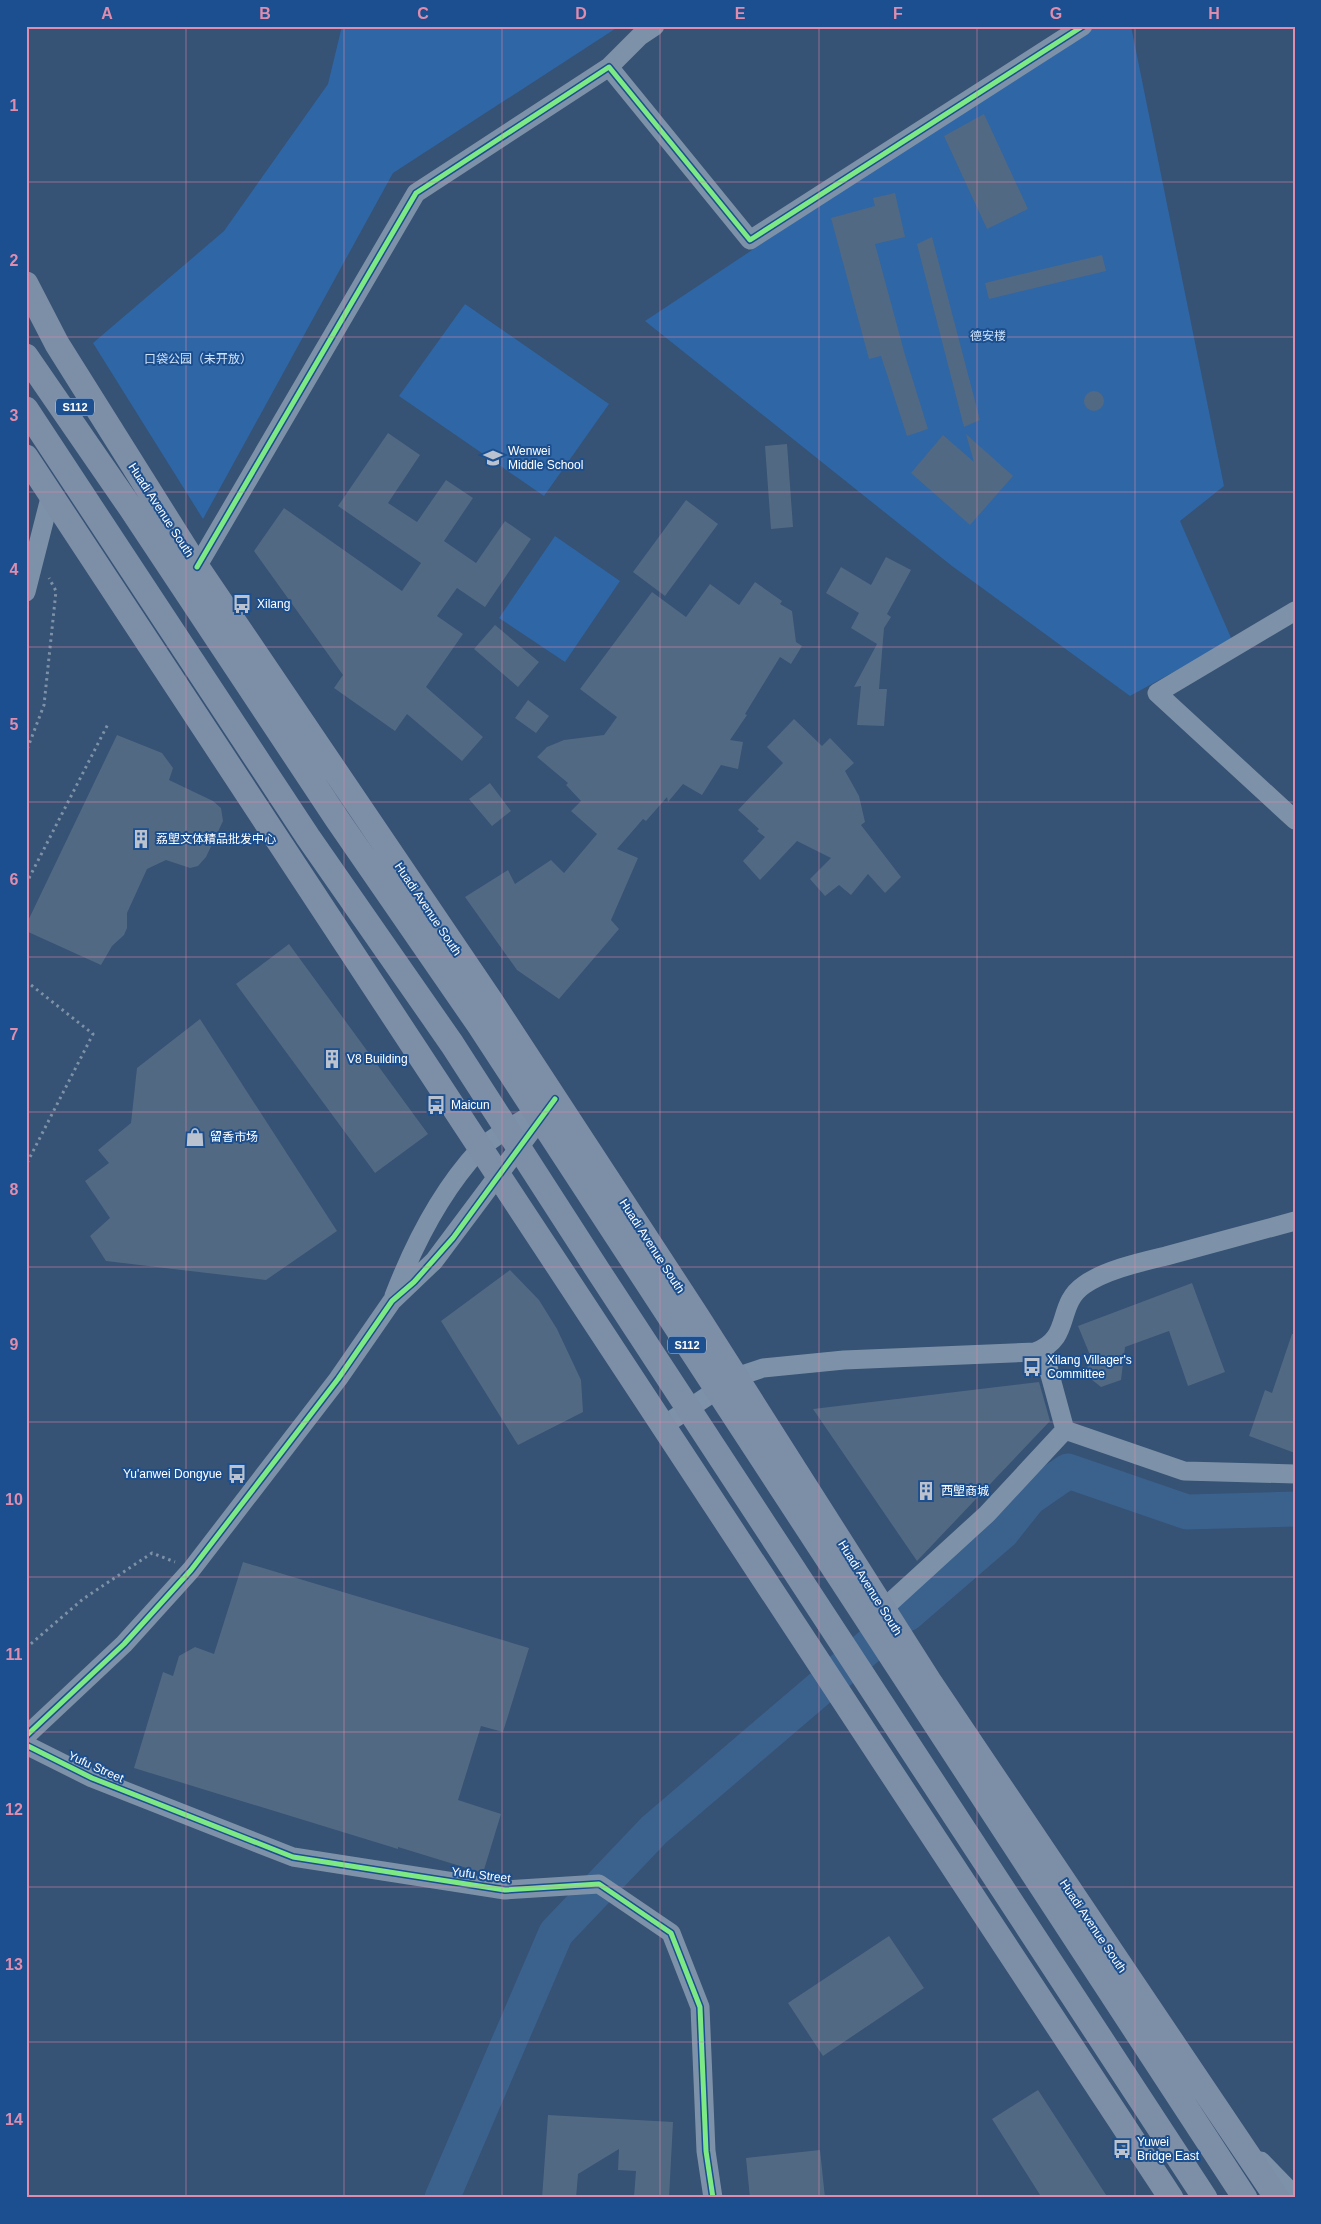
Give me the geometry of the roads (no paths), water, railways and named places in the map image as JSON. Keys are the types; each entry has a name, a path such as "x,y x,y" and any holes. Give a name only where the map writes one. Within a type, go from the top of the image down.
{"main road":[{"name":"Huadi Avenue South","path":"26,284 57,344 197,567 555,1099 736,1377 929,1681 1234,2135"},
{"name":"S112","path":"26,317 123,496"},
{"name":"Huadi Avenue South","path":"26,356 123,496 336,819 478,1025 1245,2198"},
{"name":"S112","path":"26,409 302,829 452,1044 602,1278 1205,2198"},
{"path":"26,457 1167,2193"},
{"path":"1234,2135 1277,2198"}],"street":[{"path":"197,567 416,193 610,67 640,36 655,26"},
{"path":"610,67 750,240 1083,26"},
{"path":"26,592 51,494"},
{"path":"1295,611 1157,693 1295,820"},
{"path":"26,1736 124,1644 191,1570 338,1379 392,1301 427,1225 480,1148 555,1099"},
{"path":"392,1301 434,1261 555,1099"},
{"path":"663,1426 736,1377 763,1368 806,1362 1035,1352 1052,1344 1058,1336 1066,1310 1074,1295 1084,1284 1137,1264 1295,1221"},
{"path":"1043,1349 1064,1430"},
{"path":"1064,1430 1184,1471 1295,1474"},
{"path":"883,1609 987,1514 1064,1430"},
{"name":"Yufu Street","path":"26,1745 92,1778 293,1857 505,1890 599,1884 671,1934 700,2007 706,2151 713,2198"},
{"name":"Huadi Avenue South","path":"1234,2135 1295,2196"}],"waterway":[{"path":"907,1614 1002,1532 1029,1498 1068,1471 1187,1512 1295,1509"},
{"path":"442,2198 556,1933 654,1830 880,1637"}],"place":[{"name":"Wenwei Middle School","path":"493,458"},
{"name":"Xilang","path":"242,604"},
{"name":"荔塱文体精品批发中心","path":"141,839"},
{"name":"V8 Building","path":"332,1059"},
{"name":"Maicun","path":"436,1105"},
{"name":"留香市场","path":"195,1137"},
{"name":"Xilang Villager's Committee","path":"1032,1367"},
{"name":"Yu'anwei Dongyue","path":"237,1474"},
{"name":"西塱商城","path":"926,1491"},
{"name":"Yuwei Bridge East","path":"1122,2149"}],"park label":[{"name":"德安楼","path":"988,336"},
{"name":"口袋公园（未开放）","path":"198,359"}]}
